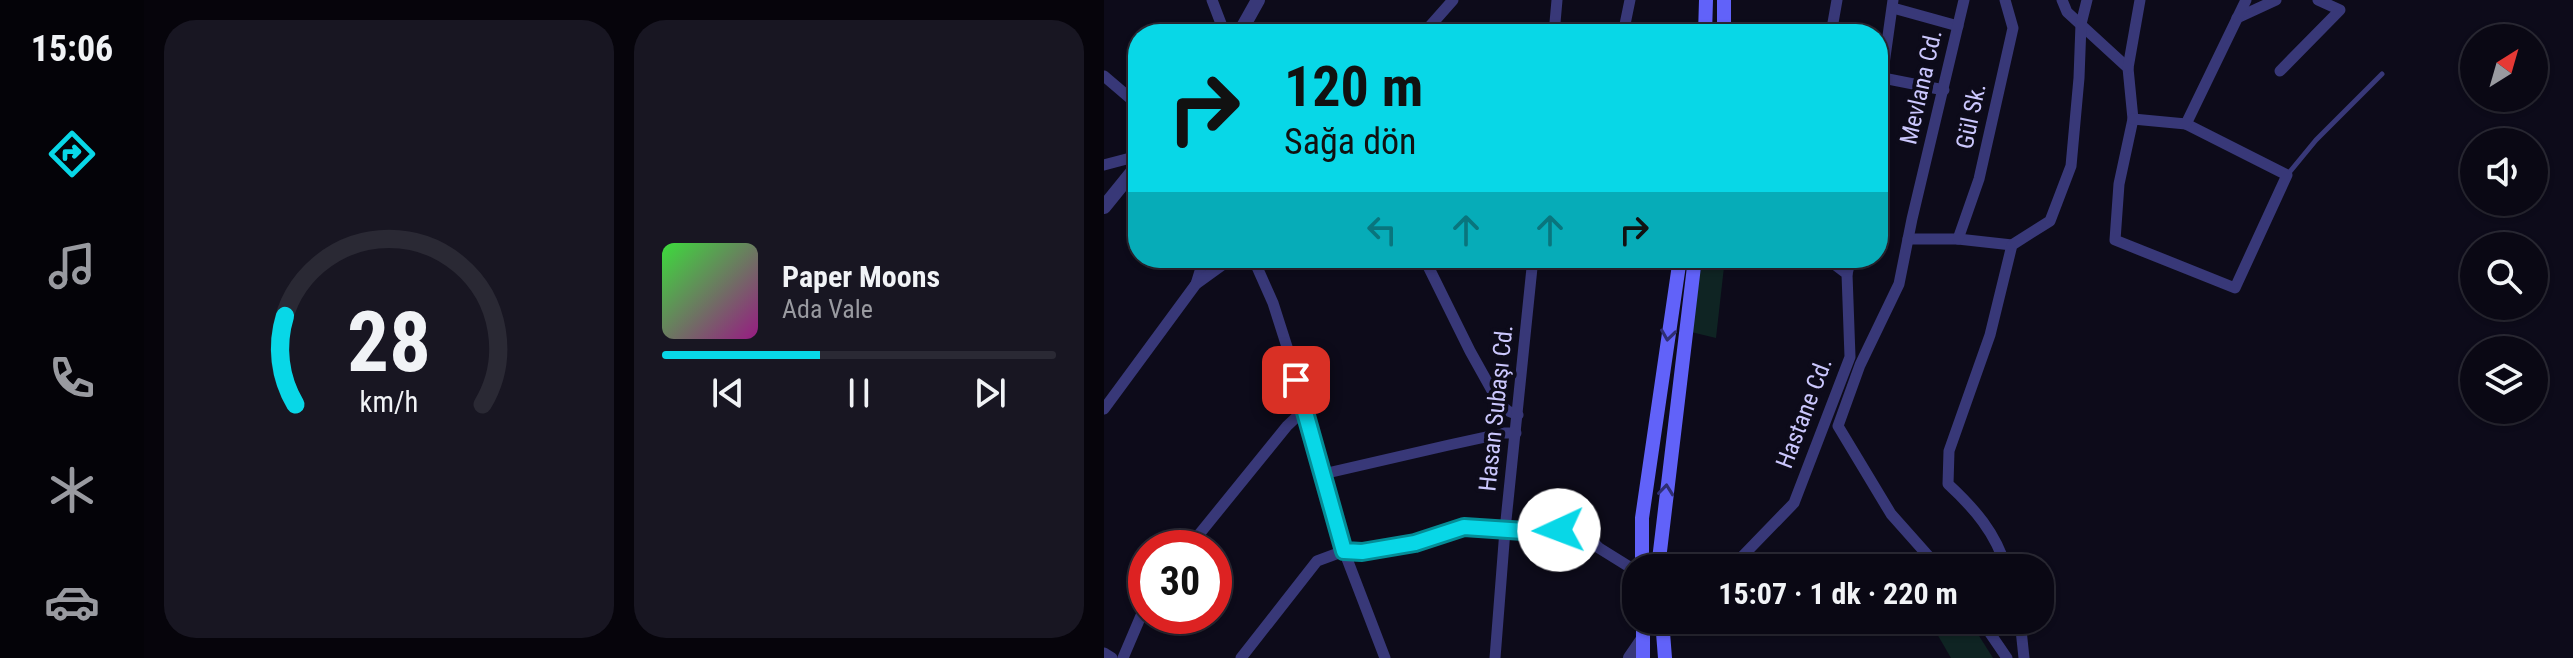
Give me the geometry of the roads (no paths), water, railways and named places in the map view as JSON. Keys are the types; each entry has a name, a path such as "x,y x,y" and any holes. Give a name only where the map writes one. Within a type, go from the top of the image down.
{"main road":[{"path":"1705,24 1706,0"},
{"path":"1724,0 1724,24"},
{"path":"1642,554 1642,518 1679,268"},
{"path":"1660,554 1694,268"},
{"path":"1643,634 1643,658"},
{"path":"1663,634 1665,658"}],"street":[{"path":"1212,0 1221,24"},
{"path":"1245,24 1258,0"},
{"path":"1432,24 1453,0"},
{"path":"1555,24 1557,0"},
{"path":"1625,24 1630,0"},
{"path":"1833,24 1837,0"},
{"name":"Mevlana Cd.","path":"1927,554 1891,514 1838,426 1855,361 1899,284 1964,0"},
{"name":"Gül Sk.","path":"1958,239 1979,179 2013,28 2005,0"},
{"path":"2062,0 2067,12 2128,68"},
{"path":"1908,239 1958,239 2012,245 2050,221 2071,166 2081,24 2087,0"},
{"path":"2133,119 2186,124 2287,175 2235,288 2115,240 2119,184 2133,119 2128,68 2140,0"},
{"path":"2186,124 2246,0"},
{"path":"2236,18 2276,0"},
{"path":"2280,71 2340,10 2324,0 2318,0"},
{"path":"1888,41 1893,4 1958,26"},
{"path":"1104,76 1128,96"},
{"path":"1888,79 1944,90"},
{"path":"1104,165 1128,159"},
{"path":"1104,207 1128,177"},
{"path":"2002,554 1974,508 1948,484 1949,451 1990,335 2012,245"},
{"path":"1196,284 1201,268"},
{"path":"1104,409 1196,284 1218,268"},
{"path":"1257,268 1273,303 1344,551 1385,658"},
{"path":"1429,268 1499,403 1518,415"},
{"name":"Hasan Subaşı Cd.","path":"1495,658 1532,268"},
{"path":"1839,268 1847,274"},
{"name":"Hastane Cd.","path":"1745,554 1794,503 1855,361 1848,268"},
{"path":"1203,530 1287,426 1304,410"},
{"path":"1323,474 1504,433 1516,433"},
{"path":"1241,658 1317,561 1344,551 1362,552 1415,543 1464,527 1539,532 1578,527 1599,548 1622,562"},
{"path":"1123,658 1133,634"},
{"path":"1630,658 1645,634"},
{"path":"1991,634 2007,658"},
{"path":"2021,634 2024,658"},
{"path":"1104,653 1112,658"}],"lane":[{"path":"2287,175 2316,140 2382,74"}]}
